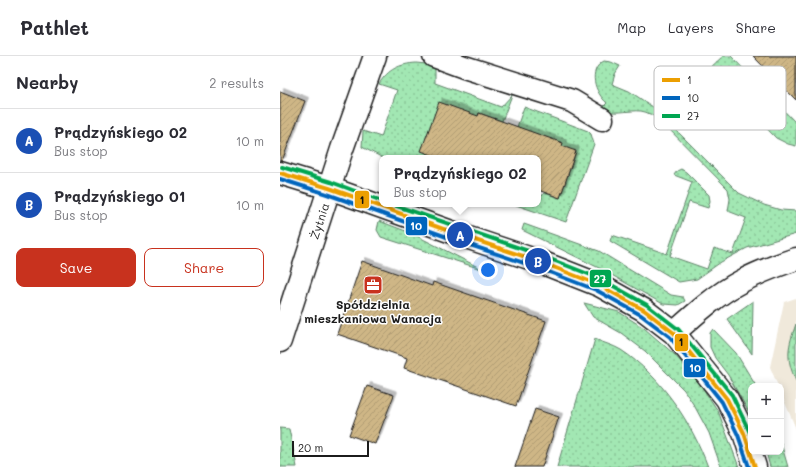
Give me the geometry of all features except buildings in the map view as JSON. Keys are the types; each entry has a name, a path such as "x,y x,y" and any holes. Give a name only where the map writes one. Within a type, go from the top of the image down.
{"street":[{"name":"Żytnia","path":"280,341 342,149 376,56"},
{"path":"434,56 572,101 602,120"},
{"path":"280,173 329,188 379,206"},
{"path":"382,207 538,261 599,285 644,310 674,333 728,400 744,433 755,467"},
{"path":"674,333 698,311 741,281 770,268 796,259"}],"shaded area":[{"path":"796,298 796,429 784,400 784,383 777,383 770,367 784,302"}],"green space":[{"path":"723,56 731,56 741,66 712,66"},
{"path":"604,61 620,66 615,74 612,84 629,91 653,107 654,116 641,111 605,111 604,106 607,103 596,88 594,76 599,65"},
{"path":"416,63 435,67 435,83 501,107 512,95 502,121 479,113 478,116 443,155 379,156 362,147 363,131 381,137 397,90 379,84 390,71 405,65"},
{"path":"524,107 588,131 591,134 594,144 566,222 522,207 541,207 541,196 544,193 560,198 576,152 562,146 562,143 517,127"},
{"path":"786,113 796,123 796,146 776,138 768,130 786,130"},
{"path":"670,130 676,130 739,193 764,205 781,210 796,211 796,234 747,248 721,262 697,279 679,282 610,241 612,235 667,254 692,182 674,175 681,169 686,172 709,195 710,201 708,208 689,202 670,256 707,269 714,248 733,254 746,218 728,211 730,199 728,189"},
{"path":"379,221 411,233 484,270 381,237 377,230"},
{"path":"524,224 599,251 671,295 683,297 685,301 678,305 663,304 601,269 522,230"},
{"path":"753,301 752,354 727,319"},
{"path":"584,303 619,312 644,328 674,354 698,381 718,411 739,467 721,467 709,433 684,390 645,351 621,333 593,317"},
{"path":"796,324 796,381 790,365 789,352 791,339"},
{"path":"713,329 736,353 754,383 748,383 748,411 728,375 715,358 710,347 710,333"},
{"path":"595,339 621,350 636,361 662,387 684,418 708,467 557,467"},
{"path":"280,428 289,429 297,467 280,467"},
{"path":"784,453 788,467 770,467 767,455 784,455"}],"transit line":[{"name":"27","path":"282,167 331,182 379,200"},
{"name":"1","path":"280,173 329,188 379,206"},
{"name":"10","path":"280,179 536,267 596,290 641,315 670,337 722,402 738,435 749,467"},
{"name":"1","path":"382,207 538,261 599,285 644,310 674,333 727,399 744,433 755,467"},
{"name":"27","path":"400,207 540,255 601,279 647,305 678,329 732,395 748,429"}],"place":[{"name":"Prądzyńskiego 02","path":"460,235"},
{"name":"Prądzyńskiego 01","path":"538,261"},
{"name":"Spółdzielnia mieszkaniowa Wanacja","path":"373,285"}]}
